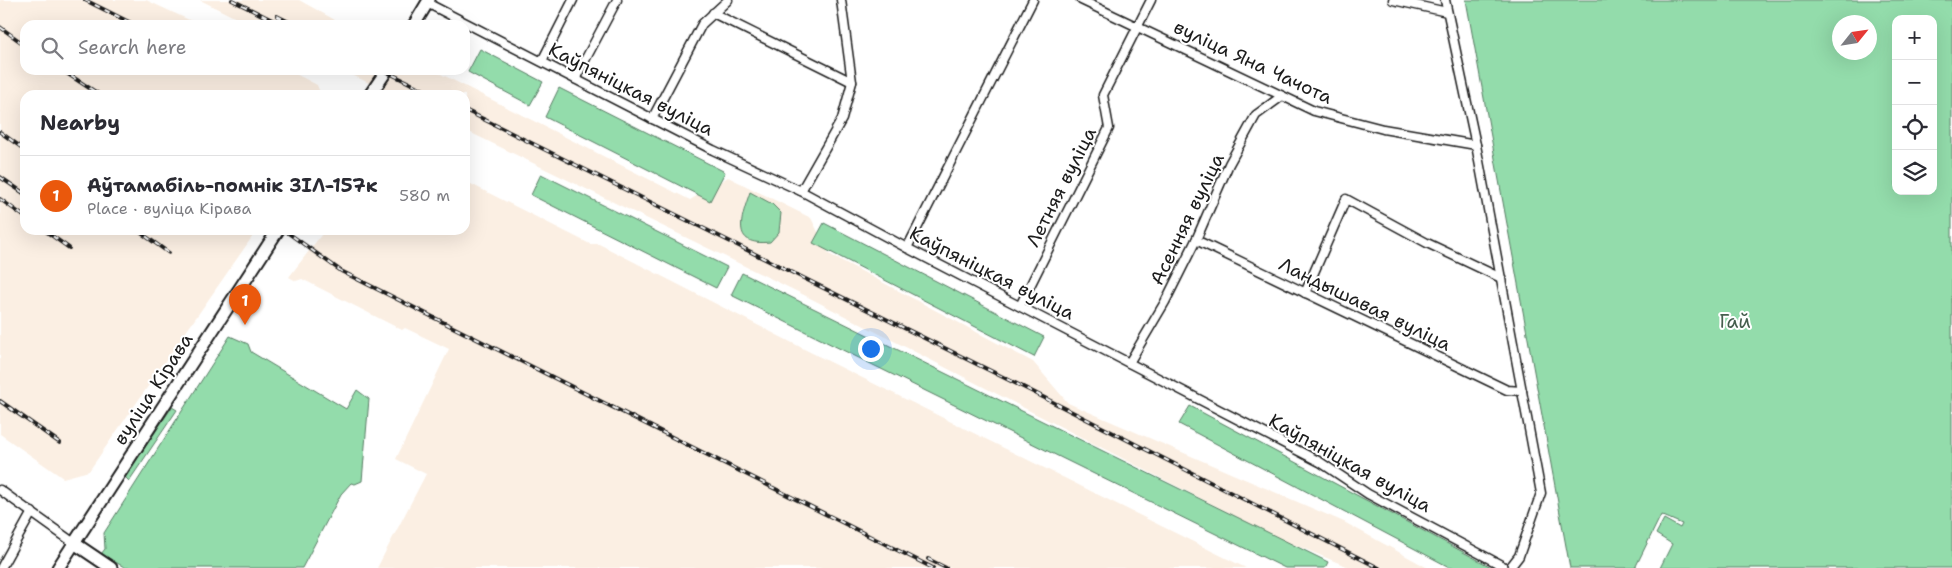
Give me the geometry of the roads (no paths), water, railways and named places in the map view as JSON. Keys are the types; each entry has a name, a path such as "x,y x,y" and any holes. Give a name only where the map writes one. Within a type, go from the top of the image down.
{"main road":[{"path":"417,20 428,2"},
{"path":"373,90 384,75"},
{"name":"вуліца Кірава","path":"58,568 275,235"},
{"path":"74,543 111,568"}],"street":[{"path":"542,61 573,0"},
{"path":"576,79 617,0"},
{"path":"652,119 702,24 728,0"},
{"path":"801,191 842,120 852,82 842,0"},
{"path":"907,248 1033,0"},
{"name":"вуліца Яна Чачота","path":"1081,0 1314,111 1383,129 1476,145"},
{"name":"Летняя вуліца","path":"1020,306 1109,128 1103,95 1151,0"},
{"path":"1393,0 1447,12"},
{"path":"1445,0 1476,145 1542,493 1519,556 1512,565"},
{"name":"Каўпяніцкая вуліца","path":"428,2 463,20"},
{"path":"713,13 852,82"},
{"name":"Каўпяніцкая вуліца","path":"470,24 652,119 801,191 1320,462 1368,494 1503,566"},
{"name":"Асенняя вуліца","path":"1129,363 1165,302 1196,240 1229,164 1256,115 1282,96"},
{"path":"1305,293 1346,199 1426,243 1501,278"},
{"name":"Ландышавая вуліца","path":"1196,240 1506,390 1522,391"},
{"path":"0,490 74,543"},
{"path":"1,568 32,512"}],"railway":[{"path":"85,0 125,20"},
{"path":"232,0 272,20"},
{"path":"277,16 285,20"},
{"path":"0,27 20,41"},
{"path":"70,75 92,90"},
{"path":"393,75 424,90"},
{"path":"470,112 1031,391 1379,568"},
{"path":"0,132 20,146"},
{"path":"0,177 20,191"},
{"path":"0,199 20,213"},
{"path":"51,235 69,248"},
{"path":"144,235 169,253"},
{"path":"291,235 341,271 933,568"},
{"path":"0,401 60,443"},
{"path":"928,559 946,568"}],"place":[{"name":"Аўтамабіль-помнік ЗІЛ-157к","path":"245,325"}],"park label":[{"name":"Гай","path":"1735,321"}]}
